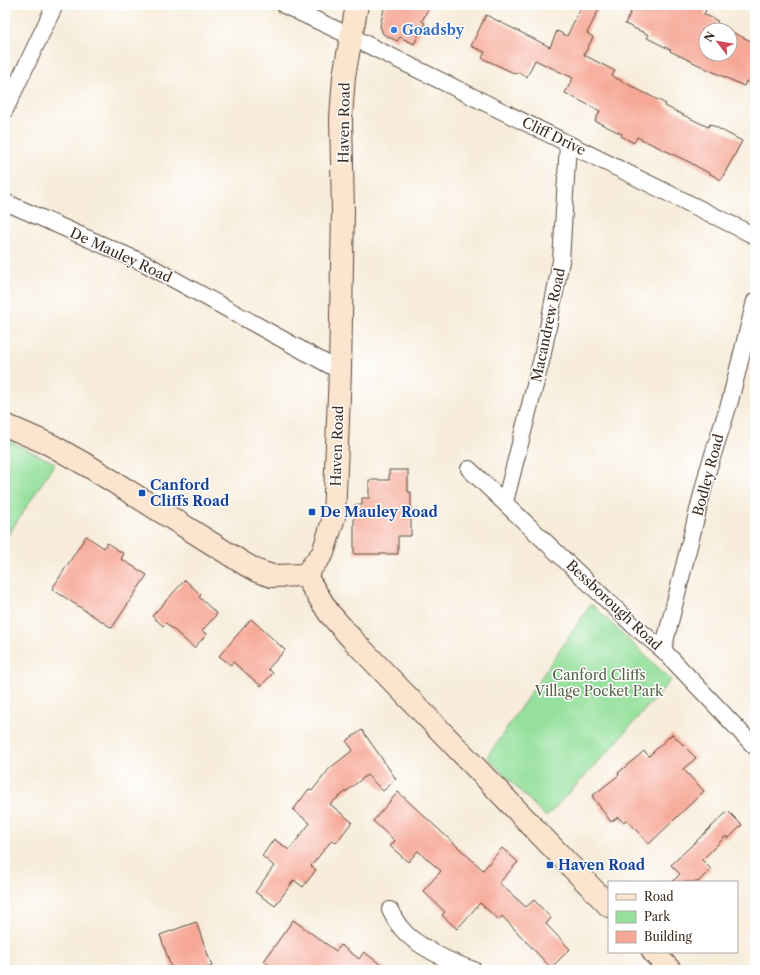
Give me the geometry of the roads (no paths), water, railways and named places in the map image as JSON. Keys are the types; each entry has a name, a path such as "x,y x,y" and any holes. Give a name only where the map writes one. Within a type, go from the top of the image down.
{"main road":[{"name":"Haven Road","path":"305,575 323,553 334,517 340,371 344,211 342,118 344,76 357,5"},
{"path":"5,425 51,445 90,467 257,571 272,576 305,575 329,613 352,639 608,905"},
{"path":"654,953 670,970"}],"street":[{"path":"5,110 55,5"},
{"name":"Cliff Drive","path":"284,5 352,37 755,236"},
{"name":"Macandrew Road","path":"505,502 542,358 561,261 568,144"},
{"name":"De Mauley Road","path":"5,202 144,263 340,371"},
{"name":"Bodley Road","path":"663,650 708,470 730,401 755,301"},
{"name":"Bessborough Road","path":"469,469 628,620 663,650 755,747"},
{"path":"390,910 401,929 414,940 434,953 474,970"}],"place":[{"name":"Goadsby","path":"394,30"},
{"name":"Canford Cliffs Road","path":"142,493"},
{"name":"De Mauley Road","path":"312,512"},
{"name":"Haven Road","path":"550,865"}],"park label":[{"name":"Canford Cliffs Village Pocket Park","path":"599,684"}]}
